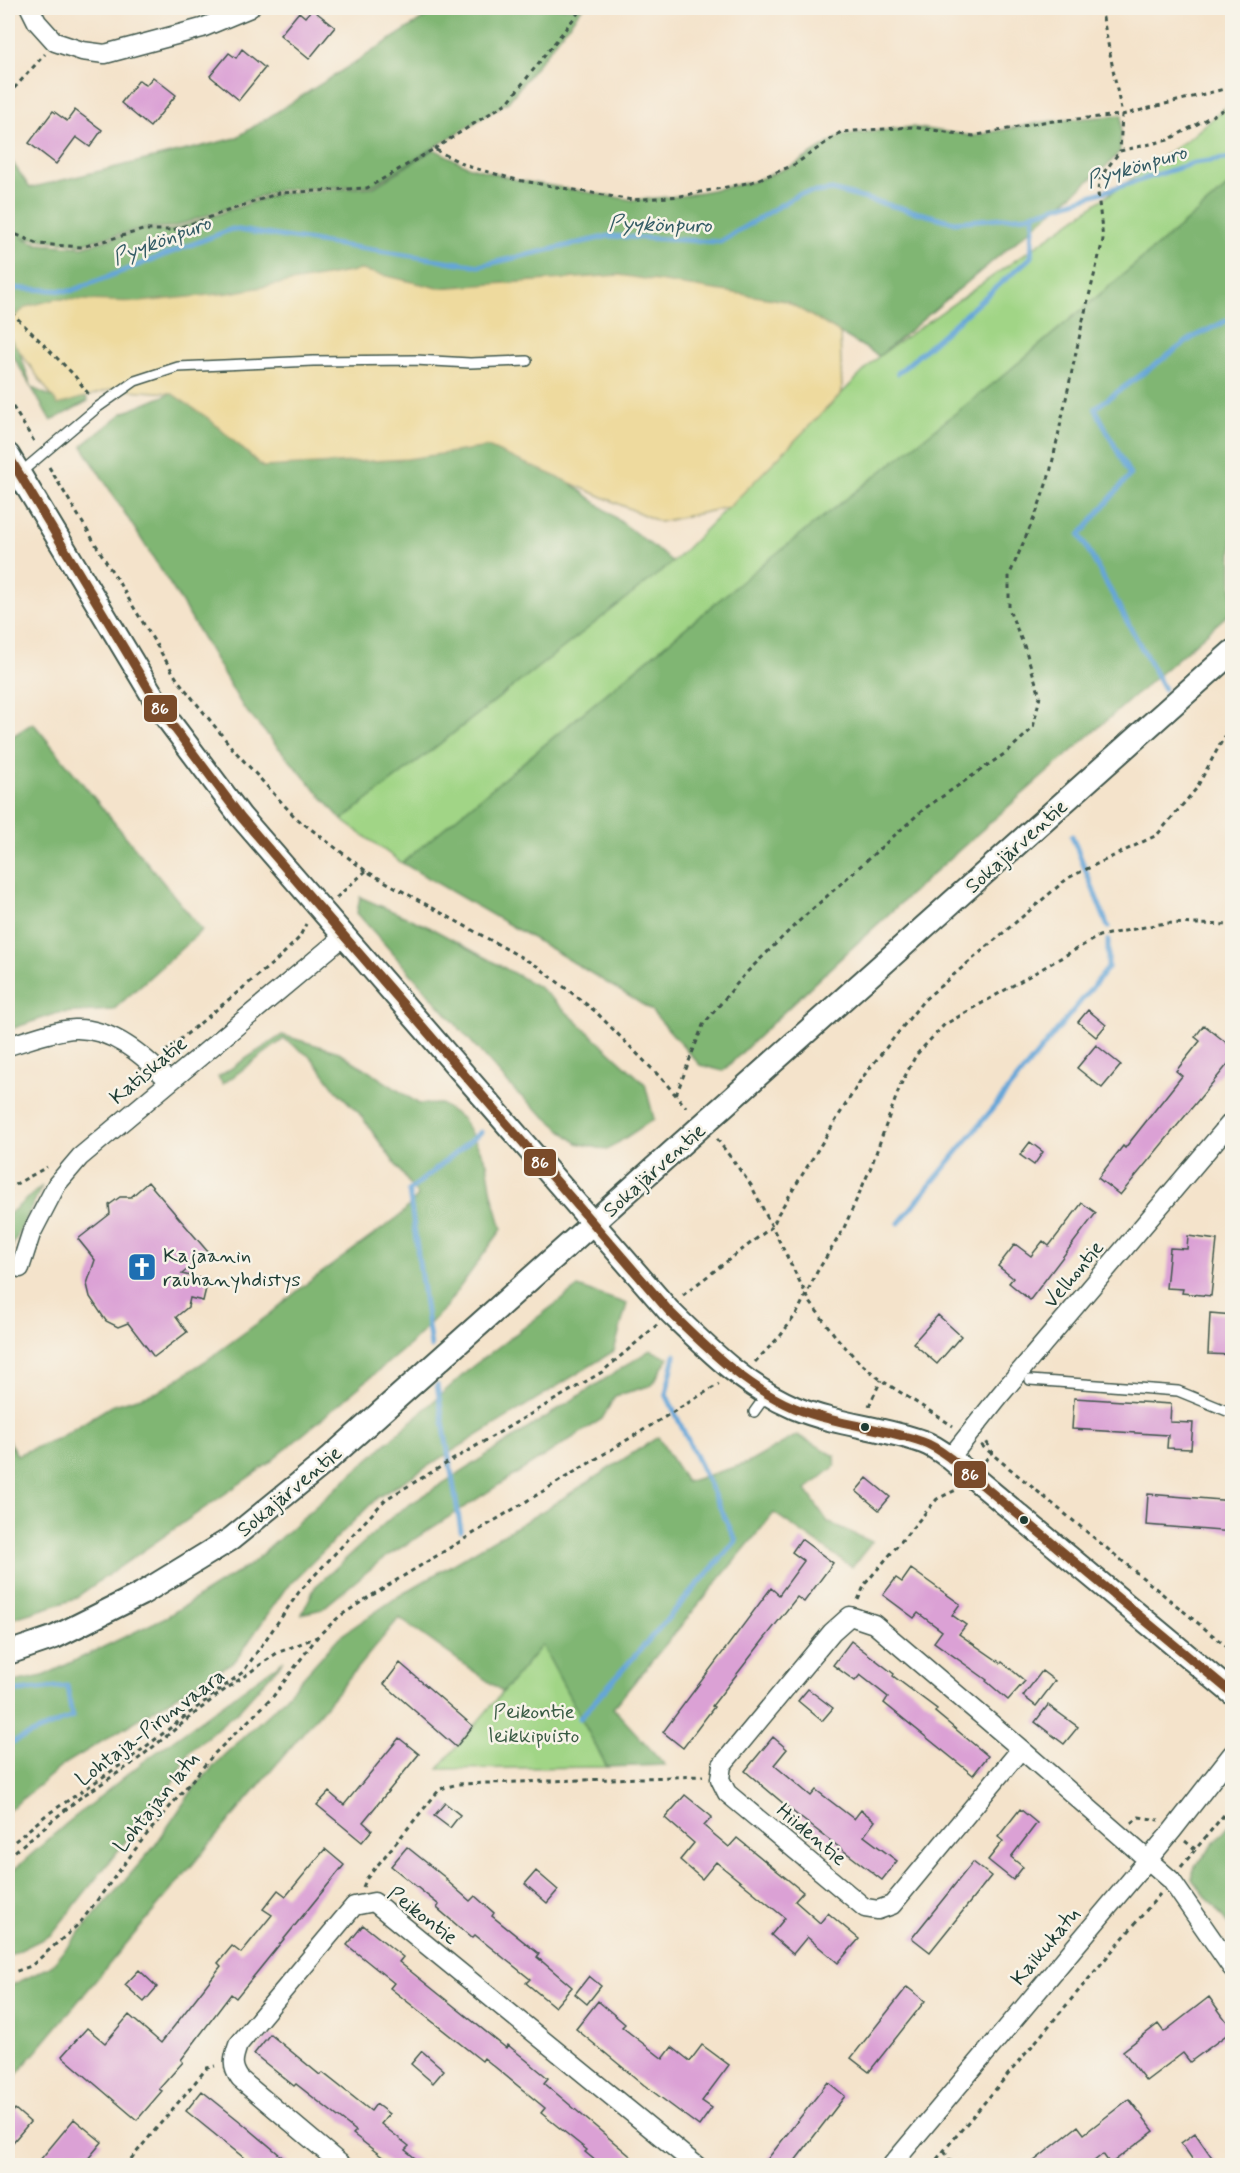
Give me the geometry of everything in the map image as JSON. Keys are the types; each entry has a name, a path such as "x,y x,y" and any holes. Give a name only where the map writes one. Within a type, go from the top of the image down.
{"street":[{"path":"30,8 37,22 56,42 82,51 105,54 202,28 249,8"},
{"path":"13,464 163,714 241,817 669,1311 735,1374 760,1403 796,1408 840,1423 925,1442 950,1458 1233,1693"},
{"name":"Sokajärventie","path":"8,1653 55,1637 141,1594 231,1539 323,1464 1233,652"},
{"name":"Katiskatie","path":"20,1268 31,1234 57,1184 80,1157 344,937"},
{"path":"8,1046 75,1029 104,1034 122,1042 151,1063 169,1081"},
{"name":"Velhontie","path":"950,1458 1000,1395 1233,1121"},
{"path":"720,1779 722,1765 832,1632 850,1616 874,1624 1171,1880 1232,1967"},
{"name":"Hiidentie","path":"720,1779 728,1793 865,1908 878,1910 892,1905 1021,1749"},
{"name":"Kaikukatu","path":"891,2166 1233,1754"},
{"name":"Peikontie","path":"233,2061 238,2045 354,1906 374,1902 675,2159 697,2166"},
{"path":"233,2061 233,2069 240,2079 343,2166"}],"lane":[{"path":"13,464 43,456 98,407 135,381 178,367 313,361 415,360 470,363 526,361"},
{"path":"1030,1380 1178,1391 1233,1413"}],"path":[{"path":"8,231 38,244 82,247 143,230 173,230 279,193 367,188 508,102 582,8"},
{"path":"676,1095 703,1025 745,974 798,922 924,809 1007,752 1034,728 1040,696 1010,610 1009,576 1037,511 1050,473 1103,240 1098,193 1099,179 1120,151 1122,115 1101,8"},
{"path":"8,95 56,42"},
{"path":"434,149 467,166 518,180 632,200 681,196 752,182 794,165 841,132 912,127 973,136 1043,122 1122,115 1233,87"},
{"path":"1120,151 1168,140 1233,105"},
{"path":"8,303 10,310 74,375 98,407"},
{"path":"8,399 177,679 233,749 295,817 366,871 537,966 595,1011 686,1107"},
{"path":"8,1847 45,1816 131,1758 243,1672 299,1592 386,1499 602,1372 655,1326 688,1290 773,1226 778,1214 862,1078 924,1000 1068,878 1157,835 1196,789 1223,739 1233,729"},
{"path":"151,1063 278,959 299,938 307,923 366,871"},
{"path":"318,1636 340,1616 369,1597 752,1365 781,1335 797,1313 806,1293 843,1230 871,1167 900,1086 916,1055 944,1025 1099,936 1165,923 1233,925"},
{"path":"714,1133 751,1185 806,1293 836,1337 859,1362 881,1380 992,1452 1233,1651"},
{"path":"869,1406 881,1380"},
{"path":"850,1616 865,1584 937,1499 956,1490 972,1476 992,1452"},
{"name":"Lohtaja-Pirunvaara","path":"8,1857 74,1802 133,1763 219,1694 277,1653 318,1636"},
{"name":"Lohtajan latu","path":"8,1974 31,1966 80,1923 142,1839 214,1754 272,1698 318,1636"},
{"path":"354,1906 367,1878 440,1789 458,1784 664,1776 698,1775 720,1779"},
{"path":"931,2166 1233,1805"},
{"path":"1119,1834 1139,1817 1157,1818"},
{"path":"125,2166 207,2068 233,2061"},
{"path":"944,2151 954,2166"}],"green space":[{"path":"440,8 582,8 508,102 373,185 279,190 173,227 143,228 81,244 21,237 38,244 82,247 143,230 173,230 279,193 374,187 434,149 467,166 517,180 632,200 681,196 752,182 794,165 842,135 912,127 973,136 1043,122 1122,115 1120,151 1110,163 879,356 786,301 619,275 438,288 361,270 229,293 15,317 8,293 8,231 16,234 8,229 8,156 30,188 236,138"},
{"path":"1232,102 1232,183 998,380 714,604 402,863 342,820 673,562 879,356 1191,137"},
{"path":"1232,183 1232,611 910,894 723,1071 700,1065 650,1009 402,863 759,567 998,380"},
{"path":"8,305 13,318 25,329 20,354 32,388 52,397 79,387 88,401 51,421 8,347"},
{"path":"171,393 208,418 263,467 407,459 488,447 569,482 673,562 342,820 243,707 182,603 82,446 123,413"},
{"path":"33,723 202,930 113,1010 58,1013 8,1030 8,739"},
{"path":"360,897 431,928 539,987 645,1084 654,1119 607,1150 577,1143 516,1092 357,913"},
{"path":"282,1035 339,1052 419,1104 441,1104 463,1119 487,1163 492,1194 502,1229 444,1309 410,1344 268,1464 72,1600 8,1620 8,1440 17,1455 59,1438 111,1406 158,1392 270,1314 302,1287 401,1215 418,1196 359,1113 336,1090 312,1058 284,1039 223,1084 218,1077"},
{"path":"42,1186 8,1255 8,1215"},
{"path":"578,1287 627,1304 614,1351 378,1497 285,1589 236,1660 63,1765 8,1811 8,1683 43,1676 168,1616 251,1564 473,1366"},
{"path":"650,1350 668,1358 652,1385 615,1396 602,1419 380,1561 322,1609 302,1614 315,1587 395,1514"},
{"path":"797,1435 835,1456 835,1466 806,1490 828,1522 872,1542 852,1567 774,1513 613,1708 665,1765 607,1767 542,1645 503,1692 399,1618 8,2085 8,1990 12,1985 50,1967 154,1847 194,1788 223,1756 279,1704 339,1637 399,1596 546,1509 658,1437 686,1482 748,1463"},
{"name":"Peikontie leikkipuisto","path":"542,1645 607,1767 438,1769"},
{"path":"284,1660 239,1710 189,1752 176,1778 51,1935 8,1956 8,1875 66,1824 143,1762"},
{"path":"1232,1822 1232,1922 1229,1925 1191,1878 1195,1867"}],"sand":[{"path":"361,270 438,288 619,275 786,301 840,333 842,393 729,507 660,522 488,447 407,459 263,467 208,418 171,393 112,389 58,405 10,338 8,323 26,307 56,299 139,302 229,293"}],"building":[{"path":"312,9 335,27 309,59 280,35 299,12 305,17"},
{"path":"242,49 265,68 239,100 210,76 229,53 236,58"},
{"path":"153,77 176,95 150,127 121,103 139,80 146,85"},
{"path":"75,110 102,130 90,147 76,137 56,164 29,143 53,111 67,121"},
{"path":"1088,1010 1106,1025 1096,1037 1078,1022"},
{"path":"1204,1025 1233,1048 1233,1058 1120,1195 1098,1178 1182,1076 1176,1071 1200,1041 1195,1037"},
{"path":"1096,1045 1121,1065 1102,1088 1077,1068"},
{"path":"1030,1142 1043,1152 1034,1165 1020,1155"},
{"name":"Kajaanin rauhanyhdistys","path":"148,1182 208,1252 182,1274 208,1280 203,1301 190,1298 188,1307 176,1317 187,1332 154,1357 128,1323 118,1327 106,1321 90,1297 87,1284 95,1260 78,1239 110,1214 109,1205 120,1197 131,1197"},
{"path":"1082,1203 1096,1213 1030,1300 1009,1283 1013,1278 998,1266 1015,1244 1031,1256 1043,1241 1049,1246"},
{"path":"1188,1236 1217,1240 1211,1296 1182,1293 1183,1289 1166,1288 1170,1248 1187,1249"},
{"path":"1210,1313 1233,1315 1233,1355 1208,1354"},
{"path":"938,1315 961,1336 937,1364 913,1343"},
{"path":"1074,1398 1171,1404 1170,1422 1193,1423 1191,1449 1167,1448 1168,1435 1072,1429"},
{"path":"867,1478 890,1497 879,1510 856,1491"},
{"path":"1148,1494 1233,1501 1233,1532 1146,1525"},
{"path":"801,1539 833,1563 804,1602 797,1597 712,1706 714,1707 683,1748 663,1732 771,1588 779,1595 804,1561 792,1552"},
{"path":"911,1569 960,1604 952,1615 966,1625 959,1634 1002,1662 1025,1681 1008,1700 987,1680 934,1642 942,1631 918,1613 914,1618 883,1595 896,1578 902,1582"},
{"path":"851,1641 937,1709 935,1712 988,1756 973,1775 884,1703 888,1697 860,1675 855,1681 833,1665"},
{"path":"400,1663 473,1726 456,1747 384,1684"},
{"path":"1042,1671 1055,1681 1036,1706 1023,1696"},
{"path":"808,1689 833,1708 822,1721 798,1701"},
{"path":"1048,1705 1078,1727 1064,1744 1035,1722"},
{"path":"773,1737 787,1749 774,1765 811,1796 816,1790 854,1819 861,1810 875,1821 864,1836 897,1861 882,1880 797,1815 745,1771"},
{"path":"399,1738 419,1754 363,1822 372,1830 362,1842 317,1805 329,1792 344,1805"},
{"path":"685,1795 712,1817 704,1826 729,1847 737,1838 803,1892 795,1901 820,1923 828,1913 859,1939 838,1963 807,1937 793,1954 771,1935 785,1918 716,1862 702,1879 680,1860 694,1843 665,1818"},
{"path":"445,1803 460,1815 450,1828 434,1816"},
{"path":"1020,1809 1037,1823 1011,1857 1023,1867 1013,1880 988,1860 1003,1841 998,1837"},
{"path":"407,1847 470,1901 475,1896 494,1913 492,1916 539,1954 537,1957 572,1987 555,2007 526,1983 530,1979 475,1935 472,1938 437,1908 439,1905 391,1866"},
{"path":"325,1849 344,1865 236,1998 231,1994 181,2060 183,2062 159,2089 162,2091 137,2120 62,2056 87,2028 105,2043 129,2015 161,2043 221,1966 218,1963 232,1946 241,1953 272,1915 263,1909 278,1890 286,1896"},
{"path":"973,1862 991,1876 930,1952 912,1938"},
{"path":"536,1871 558,1890 547,1903 525,1884"},
{"path":"363,1925 403,1957 399,1962 506,2048 508,2045 548,2078 544,2083 642,2166 602,2166 585,2152 587,2150 541,2113 545,2108 484,2058 482,2061 390,1988 394,1983 347,1945"},
{"path":"139,1970 157,1987 144,2002 125,1985"},
{"path":"589,1976 601,1986 587,2004 575,1994"},
{"path":"907,1987 925,2001 869,2072 851,2058"},
{"path":"1209,1997 1233,2030 1190,2062 1183,2053 1146,2081 1123,2051 1158,2024 1164,2032"},
{"path":"598,2001 625,2024 622,2027 663,2059 672,2047 690,2061 702,2045 729,2065 702,2101 712,2108 699,2126 644,2085 576,2029"},
{"path":"270,2034 320,2075 323,2073 371,2111 376,2104 389,2114 381,2124 409,2146 405,2150 425,2166 394,2166 353,2134 356,2131 254,2054"},
{"path":"422,2051 444,2070 433,2083 411,2064"},
{"path":"828,2082 845,2096 791,2166 762,2166"},
{"path":"202,2091 293,2166 254,2166 186,2111"},
{"path":"1129,2099 1154,2131 1110,2164 1103,2154 1088,2166 1028,2166 1078,2126 1084,2134"},
{"path":"15,2109 30,2122 8,2148 8,2118"},
{"path":"74,2119 102,2142 82,2166 35,2166"},
{"path":"1195,2133 1218,2166 1197,2166 1181,2143"}],"waterway":[{"name":"Pyykönpuro","path":"8,288 71,291 232,229 479,266 609,236 720,242 799,194 832,190 954,222 1027,216 1194,163 1232,158"},
{"path":"898,373 1031,257 1034,213"},
{"path":"1164,689 1080,535 1130,475 1095,408 1192,338 1232,318"},
{"path":"1072,836 1108,927"},
{"path":"899,1223 1108,968 1108,940"},
{"path":"431,1347 409,1191 481,1132"},
{"path":"580,1718 736,1541 666,1394 675,1355"},
{"path":"437,1385 461,1531"},
{"path":"8,1692 67,1686 72,1717 8,1744"}],"transit line":[{"name":"86","path":"8,455 163,713 241,817 669,1311 728,1366 777,1399 811,1414 907,1437 926,1443 940,1451 1232,1693"}],"place":[{"name":"Kajaanin rauhanyhdistys","path":"142,1267"}]}
